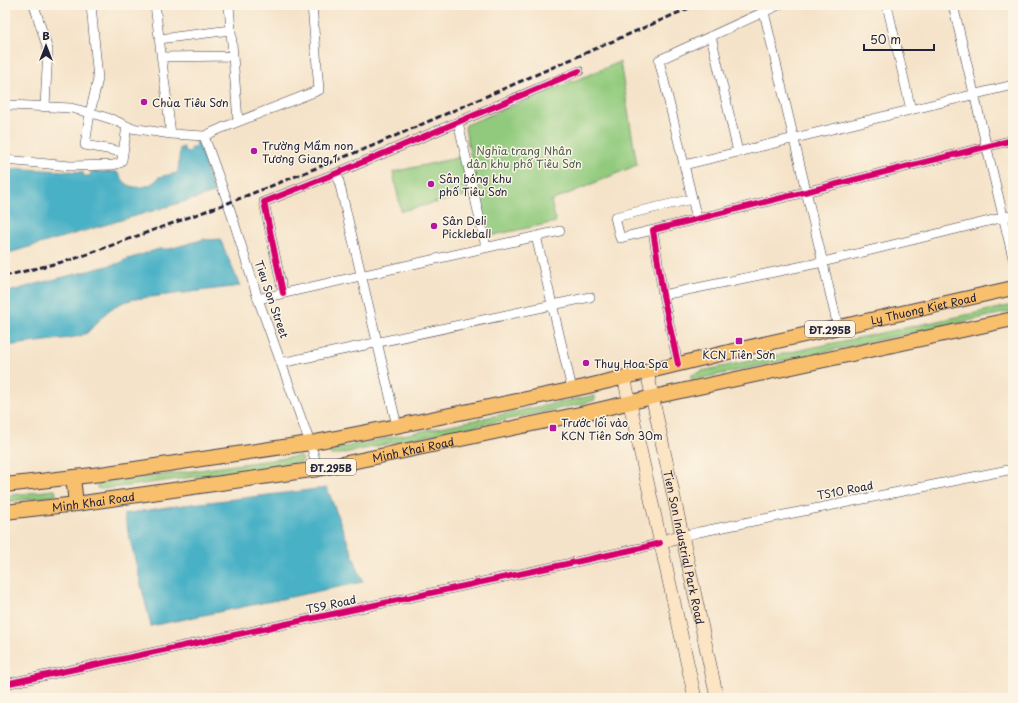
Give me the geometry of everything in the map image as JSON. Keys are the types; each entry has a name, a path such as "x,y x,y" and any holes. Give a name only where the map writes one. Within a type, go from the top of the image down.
{"main road":[{"name":"Ly Thuong Kiet Road","path":"647,372 737,350 1013,288"},
{"name":"ĐT.295B","path":"653,397 1013,319"},
{"name":"ĐT.295B","path":"5,485 73,477 310,443 647,372"},
{"name":"Tien Son Industrial Park Road","path":"647,372 717,698"},
{"name":"Tien Son Industrial Park Road","path":"624,377 695,698"},
{"name":"Minh Khai Road","path":"5,512 76,504 318,469 653,397"},
{"path":"73,477 76,504"},
{"path":"660,543 682,536"}],"street":[{"path":"34,5 48,50 45,106"},
{"path":"91,5 98,79 90,113 85,145 123,152"},
{"path":"155,5 171,134"},
{"path":"229,5 238,121"},
{"path":"5,106 45,106 71,108 114,120 131,128 171,134 204,136 238,121 319,90 312,5"},
{"path":"697,219 659,60 779,5"},
{"path":"887,5 912,110"},
{"path":"953,5 987,147 1008,217 1013,258"},
{"path":"764,12 838,327"},
{"path":"159,39 231,30"},
{"path":"711,36 738,152"},
{"path":"161,57 233,56"},
{"path":"283,293 264,202 579,71"},
{"path":"684,165 1013,85"},
{"path":"458,122 486,247"},
{"path":"5,160 70,166 110,166 121,162 127,126"},
{"name":"Tieu Son Street","path":"204,136 228,203 258,299 318,469"},
{"path":"692,199 615,217 620,238 1013,140"},
{"path":"337,172 396,426"},
{"path":"663,295 823,262 1008,217"},
{"path":"652,230 663,295 678,364"},
{"path":"258,299 560,231"},
{"path":"536,236 572,389"},
{"path":"281,363 590,297"},
{"name":"TS10 Road","path":"682,536 1013,469"},
{"name":"TS9 Road","path":"5,684 660,543"}],"green space":[{"name":"Nghĩa trang Nhân dân khu phố Tiêu Sơn","path":"620,62 637,165 551,201 556,222 489,236 486,233 465,128 466,125"},
{"name":"Sân bóng khu phố Tiêu Sơn","path":"461,157 469,195 401,211 393,172"},
{"path":"1013,305 1013,311 694,380 692,380 690,376 702,371"},
{"path":"595,396 595,400 582,404 331,455 331,451 335,449"},
{"path":"300,456 303,459 302,462 128,486 101,489 97,488 99,483"},
{"path":"55,490 56,495 52,496 5,502 5,496"}],"water":[{"path":"196,142 198,142 214,193 5,254 5,168 83,172 83,176 90,176 91,172 117,172 127,184 140,187 153,183 159,177 177,173 180,148 184,147 184,152 190,152 191,148 195,148"},
{"path":"205,239 220,239 240,286 134,299 115,306 108,311 87,333 80,336 5,346 5,293 120,263 159,249 169,249"},
{"path":"327,488 363,582 151,626 124,514 167,507"}],"railway":[{"path":"5,276 74,259 228,203 372,146 696,5"}],"cycle path":[{"path":"283,293 264,202 337,173 579,71"},
{"path":"678,364 663,295 653,230 1013,140"},
{"path":"5,684 660,543"}],"place":[{"name":"Chùa Tiêu Sơn","path":"144,102"},
{"name":"Trường Mầm non Tương Giang 1","path":"254,151"},
{"name":"Sân bóng khu phố Tiêu Sơn","path":"431,184"},
{"name":"Sân Deli Pickleball","path":"434,226"},
{"name":"KCN Tiên Sơn","path":"739,341"},
{"name":"Thuy Hoa Spa","path":"586,363"},
{"name":"Trước lối vào KCN Tiên Sơn 30m","path":"553,428"}]}
